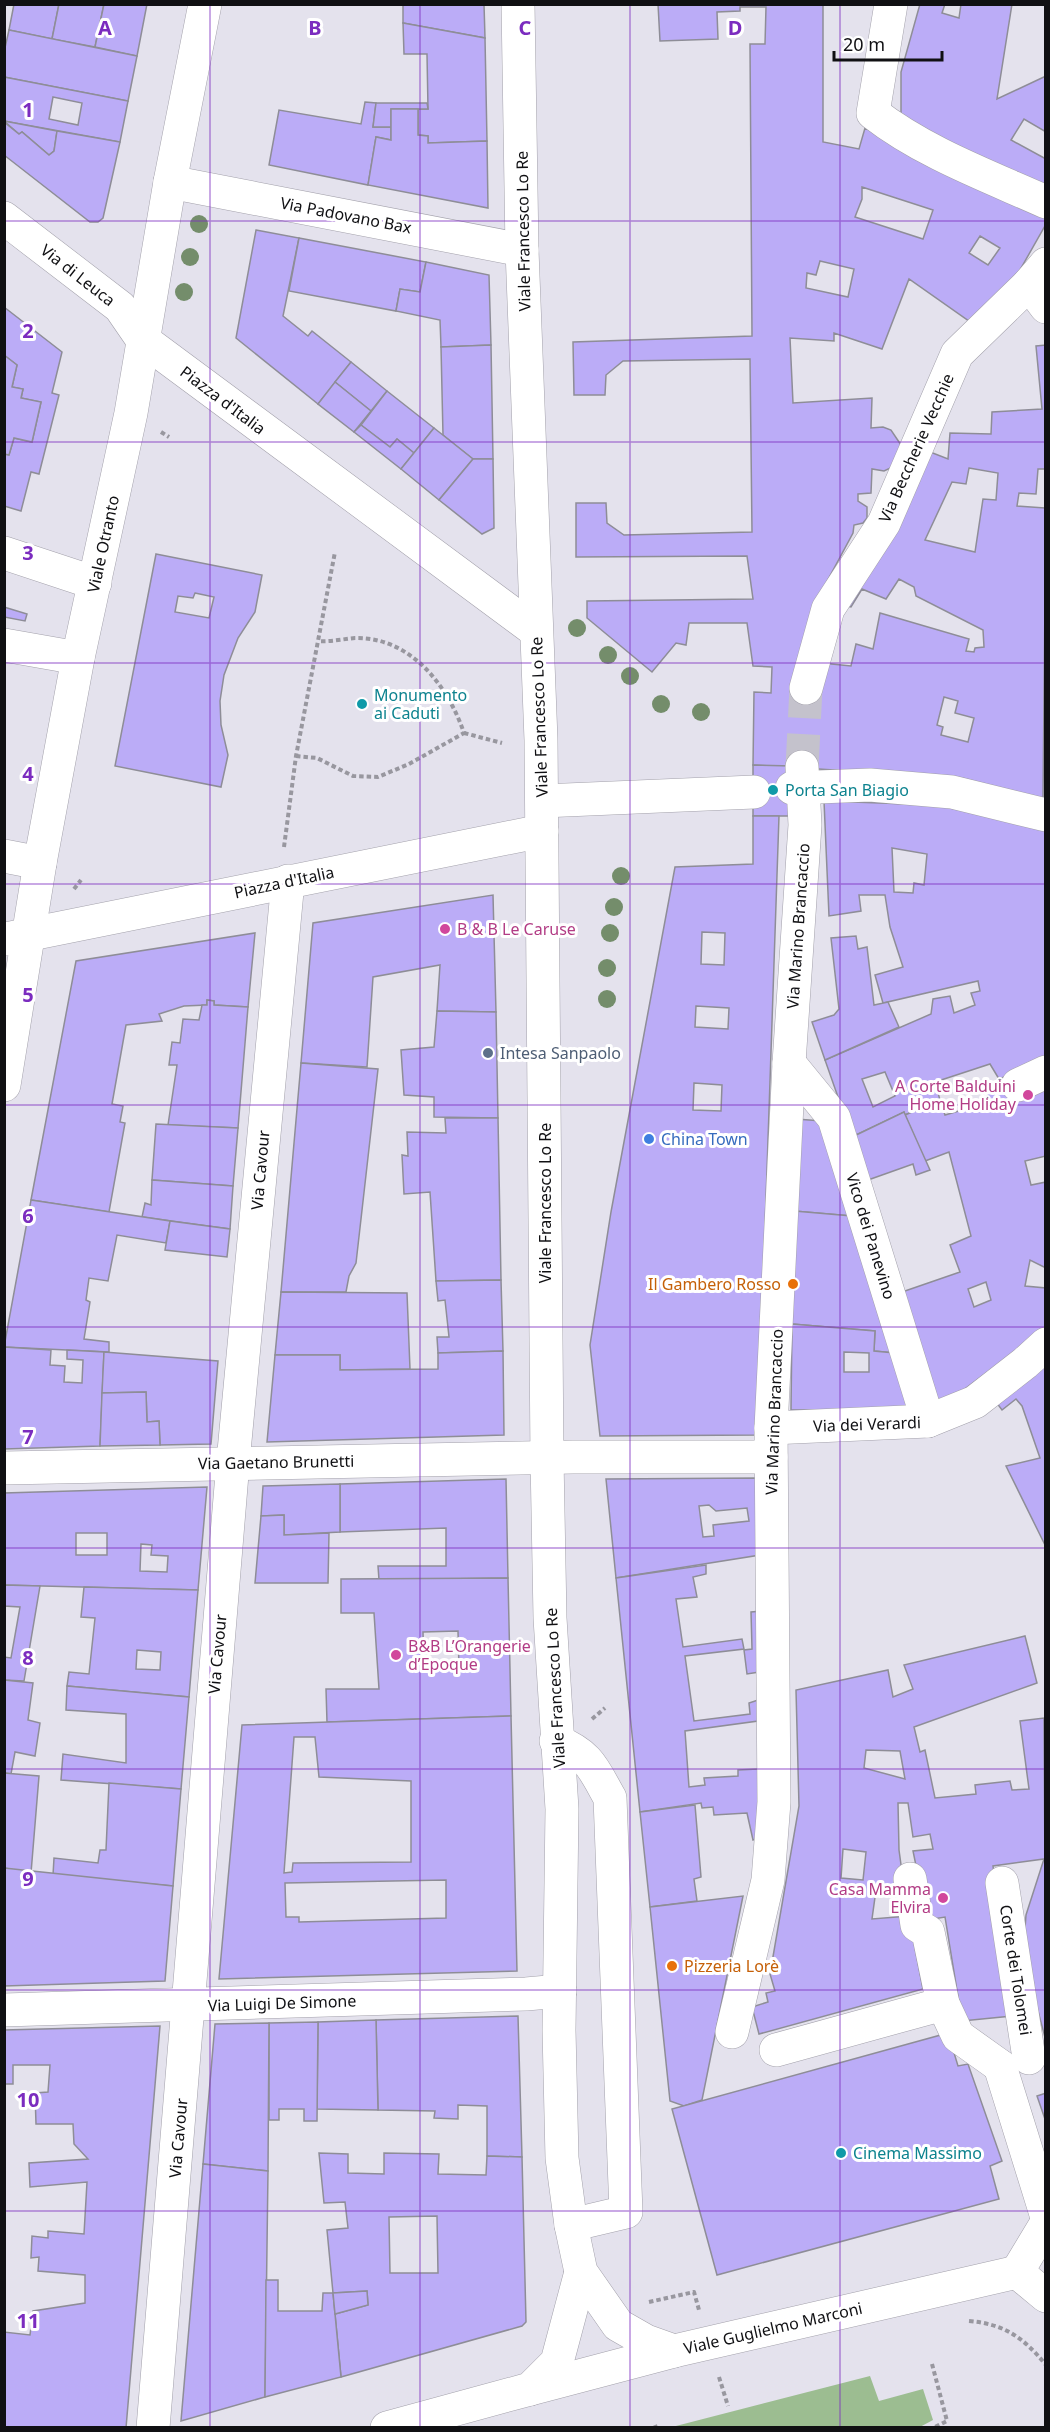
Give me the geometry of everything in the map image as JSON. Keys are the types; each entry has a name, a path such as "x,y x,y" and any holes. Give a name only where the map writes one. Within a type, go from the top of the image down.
{"street":[{"name":"Viale Otranto","path":"4,1085 16,937 40,863 78,658 131,413 170,182 205,4"},
{"name":"Viale Francesco Lo Re","path":"518,4 522,250 542,816 550,1618 562,1809 560,1991 562,2158 571,2225 581,2272 618,2325 646,2341 674,2350"},
{"path":"891,4 873,113 892,128 973,170 1046,202"},
{"name":"Via Padovano Bax","path":"170,182 522,250"},
{"name":"Via di Leuca","path":"4,218 120,307 142,339"},
{"name":"Via Beccherie Vecchie","path":"806,688 828,609 884,523 957,354 1040,285"},
{"name":"Piazza d'Italia","path":"142,339 536,630"},
{"path":"4,552 95,583"},
{"path":"4,645 78,658"},
{"name":"Via Marino Brancaccio","path":"732,2032 768,1880 773,1813 771,1442 789,1063 805,825 798,781 952,792 1046,815"},
{"name":"Piazza d'Italia","path":"16,937 286,865 542,816 754,792"},
{"path":"4,856 40,863"},
{"name":"Via Cavour","path":"153,2427 233,1462 286,865"},
{"name":"Vico dei Panevino","path":"789,1063 834,1118 928,1421"},
{"name":"Via dei Verardi","path":"547,1458 771,1442 928,1421 975,1402 1026,1363 1046,1344"},
{"name":"Via Gaetano Brunetti","path":"4,1468 547,1458"},
{"path":"556,1741 578,1750 587,1759 610,1798 626,2212 571,2225"},
{"path":"910,1880 917,1925 928,1932 943,2004 958,2036 1025,2060"},
{"name":"Corte dei Tolomei","path":"1002,1883 1046,2214"},
{"name":"Via Luigi De Simone","path":"4,2010 188,2006 560,1991"},
{"path":"776,2050 943,2004"},
{"path":"1046,2224 1017,2272 1046,2296"},
{"path":"530,2389 557,2362 581,2272"},
{"name":"Viale Guglielmo Marconi","path":"387,2427 674,2350 1017,2272"}],"path":[{"path":"286,865 296,756 335,552"},
{"path":"318,642 356,638 384,642 412,656 440,683 457,713 464,733"},
{"path":"296,756 316,758 353,776 378,777 409,764 464,733 502,743"},
{"path":"959,2320 994,2324 1031,2347 1046,2365"},
{"path":"932,2364 947,2421 933,2427"},
{"path":"719,2377 730,2374"}],"green space":[{"path":"870,2376 879,2401 923,2389 933,2420 918,2428 672,2427"}],"building":[{"path":"14,4 59,4 52,39 9,30"},
{"path":"59,4 104,4 95,47 52,39"},
{"path":"104,4 147,4 137,56 95,47"},
{"path":"403,4 484,4 485,38 403,23"},
{"path":"658,4 823,4 823,142 859,149 865,128 1046,212 1046,224 1003,300 969,321 909,279 882,349 834,333 834,341 790,338 793,403 872,398 871,428 883,427 891,430 901,445 895,466 884,471 872,469 871,493 858,494 858,501 867,507 867,518 863,523 854,525 853,533 823,589 822,663 851,666 856,644 873,649 880,613 969,639 966,651 974,652 975,648 984,647 983,630 916,596 914,587 899,579 886,599 862,589 851,607 840,605 925,450 948,459 950,433 991,434 992,412 1042,409 1036,346 1046,345 1046,469 1038,469 1036,494 1019,493 1017,506 1045,508 1046,499 1043,800 962,778 753,765 754,692 771,693 772,667 753,666 747,623 689,623 686,645 676,643 652,672 587,618 587,601 753,599 747,556 576,557 576,503 606,503 607,523 624,535 752,532 750,359 623,361 606,375 605,395 574,395 573,342 752,336 750,44 765,44 766,7 740,7 740,11 717,12 718,39 660,41","holes":["862,187 933,210 923,239 855,217 862,199","980,236 1000,248 988,265 969,253","820,261 854,269 848,297 806,288 807,273 816,275","969,468 998,473 996,500 983,499 975,552 925,540 952,482 966,484","944,697 958,701 955,713 974,718 968,742 941,735 943,727 937,725"]},
{"path":"920,4 945,4 942,13 959,18 961,4 1012,4 997,99 1046,76 1046,132 1024,119 1011,140 1046,159 1046,191 901,120 901,72"},
{"path":"403,23 485,38 487,141 428,143 428,136 418,135 418,109 428,109 427,54 404,54"},
{"path":"9,30 137,56 128,101 4,77 4,52"},
{"path":"4,77 128,101 120,142 4,121","holes":["53,97 82,103 78,125 49,119"]},
{"path":"365,102 376,103 373,127 391,127 391,140 376,137 368,185 269,165 279,110 361,124"},
{"path":"376,103 427,103 428,109 391,109 391,127 373,127"},
{"path":"391,109 418,109 418,135 428,136 428,143 487,141 488,208 368,185 376,137 391,140"},
{"path":"4,121 57,131 54,151 49,155 22,132 19,134"},
{"path":"4,122 19,134 22,132 49,155 54,151 57,131 120,142 103,218 98,222 90,222 4,155"},
{"path":"256,230 299,238 283,316 308,336 312,331 351,362 318,404 236,338"},
{"path":"299,238 426,262 420,292 400,289 396,311 289,291"},
{"path":"426,262 489,275 491,345 441,347 440,320 396,311 400,289 420,292"},
{"path":"4,307 62,352 52,393 59,395 39,474 31,472 21,511 4,506 4,454 9,455 14,438 32,442 41,402 21,398 23,389 12,387 17,365 4,355"},
{"path":"491,345 493,459 473,459 443,435 441,347"},
{"path":"4,355 17,365 12,387 23,389 21,398 41,402 32,442 14,438 9,455 4,454"},
{"path":"351,362 387,391 371,411 335,382"},
{"path":"335,382 371,411 354,432 318,404"},
{"path":"387,391 434,428 414,453 397,439 390,447 361,425"},
{"path":"361,425 390,447 397,439 414,453 401,469 354,432"},
{"path":"434,428 473,459 439,500 401,469"},
{"path":"473,459 493,459 494,528 482,534 439,500"},
{"path":"156,554 262,575 255,612 238,638 224,675 220,701 221,725 228,755 221,787 115,766","holes":["195,593 214,597 209,618 175,612 178,596 193,598"]},
{"path":"4,607 27,614 25,621 4,617"},
{"name":"Porta San Biagio","path":"753,765 791,766 794,816 753,816"},
{"path":"824,801 936,805 1046,828 1046,1061 999,1079 990,1064 935,1082 940,1100 905,1115 904,1112 852,1137 825,1060 931,1014 933,999 950,996 954,1013 975,1005 971,993 980,991 978,981 883,1003 875,975 903,967 890,927 885,895 859,895 861,911 829,916","holes":["892,848 927,854 924,885 914,883 913,893 894,892","885,1072 895,1096 873,1107 862,1079"]},
{"path":"753,816 779,816 758,1435 600,1436 590,1345 611,1212 675,867 753,864","holes":["702,932 725,933 724,965 701,964","696,1006 729,1008 728,1029 695,1027","694,1083 722,1085 721,1111 693,1110"]},
{"path":"493,895 496,1012 437,1011 440,965 373,977 367,1067 301,1063 313,923"},
{"path":"255,933 248,1007 214,1005 214,1001 207,1000 207,1005 184,1006 159,1014 162,1021 126,1025 112,1104 123,1106 120,1122 125,1123 109,1212 31,1200 76,961"},
{"path":"856,936 858,949 867,947 874,1005 888,1002 899,1027 825,1060 812,1022 834,1015 839,1009 831,938"},
{"path":"207,1000 214,1001 214,1005 248,1007 238,1128 168,1125 177,1065 169,1065 172,1042 180,1043 183,1019 199,1020 202,1005 207,1005"},
{"path":"437,1011 496,1012 498,1118 434,1117 434,1097 404,1095 401,1050 434,1047"},
{"path":"301,1063 378,1069 356,1263 349,1276 346,1292 281,1292"},
{"path":"1007,1077 1046,1082 1046,1156 1025,1161 1031,1185 1046,1182 1046,1268 1030,1260 1025,1286 1046,1288 1046,1329 939,1408 902,1292 960,1272 950,1245 971,1236 949,1152 925,1161 905,1115 940,1100 945,1115 989,1102 984,1085","holes":["986,1282 991,1300 974,1307 968,1289"]},
{"path":"904,1112 930,1170 916,1175 913,1164 868,1180 852,1137"},
{"path":"445,1118 498,1118 501,1280 436,1281 430,1192 404,1194 402,1155 408,1156 407,1132 446,1133"},
{"path":"796,1119 822,1121 852,1216 794,1211"},
{"path":"156,1124 238,1128 233,1186 152,1180"},
{"path":"152,1180 233,1186 230,1229 142,1217 145,1203 151,1205"},
{"path":"31,1200 170,1221 166,1243 117,1235 108,1281 89,1278 86,1300 90,1302 84,1339 109,1342 109,1352 4,1347"},
{"path":"794,1211 852,1216 895,1353 874,1351 875,1331 792,1324"},
{"path":"170,1221 230,1229 227,1257 165,1250"},
{"path":"501,1280 503,1351 438,1353 437,1337 449,1337 445,1300 438,1301 436,1281"},
{"path":"281,1292 407,1293 410,1369 340,1370 340,1355 275,1355"},
{"path":"792,1324 875,1331 874,1351 895,1353 913,1410 791,1410","holes":["844,1352 869,1353 869,1372 844,1372"]},
{"path":"4,1347 51,1350 50,1365 65,1366 64,1382 82,1383 83,1360 67,1359 67,1350 104,1352 100,1446 4,1449"},
{"path":"503,1351 504,1435 267,1442 275,1355 340,1355 340,1370 438,1369 438,1353"},
{"path":"104,1352 218,1361 211,1444 160,1445 159,1421 147,1422 146,1392 102,1393"},
{"path":"1046,1360 1046,1547 1006,1466 1040,1458 1022,1406 1016,1399 1002,1410 993,1398"},
{"path":"146,1392 147,1422 159,1421 160,1445 100,1446 102,1393"},
{"path":"758,1478 760,1555 616,1578 606,1479","holes":["709,1505 716,1511 747,1508 749,1521 713,1525 714,1536 703,1537 699,1506"]},
{"path":"506,1479 508,1578 379,1580 378,1566 446,1566 446,1528 340,1532 340,1484"},
{"path":"340,1484 340,1532 284,1535 284,1515 261,1516 263,1486"},
{"path":"207,1487 198,1590 4,1585 4,1493","holes":["76,1533 107,1533 107,1555 76,1555","141,1544 152,1545 151,1555 168,1556 167,1572 140,1571"]},
{"path":"284,1515 284,1535 329,1533 328,1583 255,1583 261,1516"},
{"path":"706,1565 706,1574 693,1577 697,1597 676,1599 683,1647 742,1639 744,1649 685,1656 694,1721 750,1714 749,1703 758,1700 758,1721 685,1731 689,1787 705,1785 704,1778 738,1776 738,1770 758,1769 758,1828 756,1839 753,1840 747,1813 714,1815 713,1807 702,1808 701,1803 640,1812 616,1578"},
{"path":"508,1578 511,1716 327,1722 326,1689 379,1689 374,1613 341,1613 341,1579","holes":["458,1631 459,1669 424,1669 423,1632"]},
{"path":"4,1585 40,1586 24,1681 4,1680 4,1657 11,1658 20,1607 4,1606"},
{"path":"84,1587 198,1590 189,1697 67,1686 69,1672 89,1674 95,1618 81,1617","holes":["137,1650 161,1652 160,1670 136,1669"]},
{"path":"762,1611 759,1672 747,1674 744,1650 752,1649 751,1612"},
{"path":"1025,1636 1037,1683 914,1727 920,1752 925,1750 935,1798 976,1794 975,1785 1010,1781 1012,1790 1029,1789 1020,1721 1044,1718 1046,2041 1023,1955 1026,1915 1044,1859 993,1866 1012,2016 962,2021 945,1917 927,1920 913,1851 933,1849 930,1834 913,1837 908,1803 898,1803 899,1850 905,1894 876,1890 872,1919 909,1916 923,1989 759,2034 752,2007 768,2002 766,1993 775,1991 770,1974 799,1806 796,1690 888,1670 893,1697 913,1689 904,1665","holes":["866,1750 900,1751 905,1779 864,1768","843,1849 866,1852 863,1880 841,1878"]},
{"path":"4,1680 33,1683 28,1720 40,1723 35,1756 15,1752 11,1774 4,1773"},
{"path":"67,1686 189,1697 181,1789 61,1780 63,1754 126,1763 126,1714 66,1710"},
{"path":"511,1716 517,1971 219,1979 242,1725","holes":["294,1737 315,1737 319,1777 411,1781 411,1862 293,1863 292,1872 284,1873","446,1880 446,1918 299,1922 299,1917 286,1917 285,1883"]},
{"path":"4,1773 39,1776 31,1873 4,1868"},
{"path":"109,1783 181,1789 173,1886 53,1875 54,1858 98,1863 100,1850 106,1850"},
{"path":"695,1805 701,1877 694,1879 697,1901 650,1907 640,1812"},
{"path":"4,1868 173,1886 165,1981 4,1986"},
{"path":"743,1896 702,2100 684,2106 670,2101 650,1907"},
{"path":"518,2016 522,2157 487,2156 487,2106 458,2105 458,2119 434,2118 435,2111 378,2110 376,2020"},
{"path":"376,2020 378,2110 317,2109 318,2022"},
{"path":"318,2022 317,2121 304,2121 304,2109 279,2109 279,2120 269,2120 269,2023"},
{"path":"269,2023 268,2171 203,2164 215,2024"},
{"path":"160,2026 126,2428 4,2428 4,2332 30,2335 33,2311 85,2303 85,2275 38,2271 39,2257 31,2258 32,2236 48,2238 48,2231 84,2234 87,2182 30,2187 29,2163 88,2159 74,2144 73,2124 36,2124 35,2093 48,2092 50,2065 13,2065 13,2084 4,2084 4,2030"},
{"name":"Cinema Massimo","path":"948,2033 958,2066 968,2064 1002,2161 990,2166 999,2199 717,2275 672,2109"},
{"path":"1046,2093 1046,2122 1037,2096"},
{"path":"319,2153 348,2154 348,2173 384,2174 384,2153 439,2154 438,2174 486,2175 487,2156 522,2157 526,2322 522,2326 341,2377 335,2314 368,2305 367,2291 333,2293 327,2230 348,2228 345,2202 324,2203","holes":["437,2216 438,2273 390,2273 389,2217"]},
{"path":"203,2164 268,2171 265,2397 181,2421"},
{"path":"266,2280 278,2280 278,2311 322,2311 323,2293 333,2293 341,2377 265,2397"},
{"path":"367,2291 368,2305 335,2314 333,2293"}],"tunnel":[{"path":"802,767 806,688"}],"place":[{"name":"Monumento ai Caduti","path":"362,704"},
{"name":"Porta San Biagio","path":"773,790"},
{"name":"B & B Le Caruse","path":"445,929"},
{"name":"Intesa Sanpaolo","path":"488,1053"},
{"name":"A Corte Balduini Home Holiday","path":"1028,1095"},
{"name":"China Town","path":"649,1139"},
{"name":"Il Gambero Rosso","path":"793,1284"},
{"name":"B&B L’Orangerie d’Epoque","path":"396,1655"},
{"name":"Casa Mamma Elvira","path":"943,1898"},
{"name":"Pizzeria Lorè","path":"672,1966"},
{"name":"Cinema Massimo","path":"841,2153"}]}
